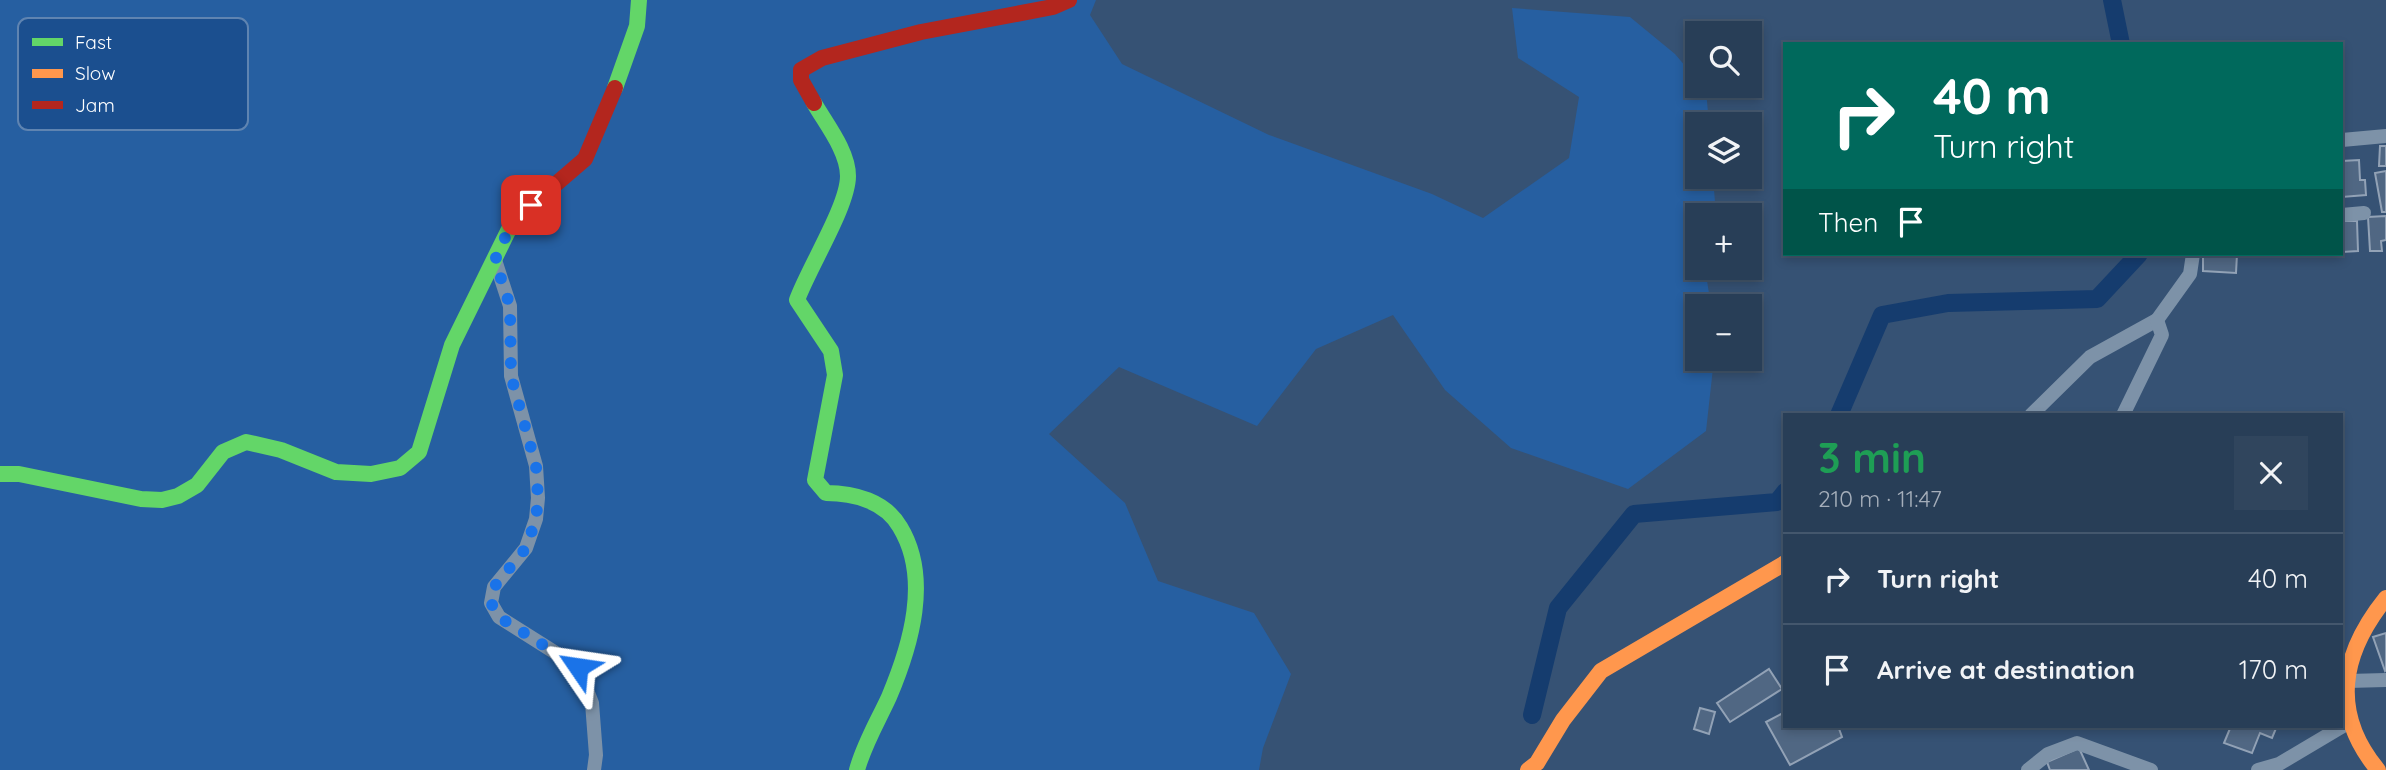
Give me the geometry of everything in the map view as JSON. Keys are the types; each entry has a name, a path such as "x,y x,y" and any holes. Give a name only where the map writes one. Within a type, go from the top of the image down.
{"street":[{"path":"0,474 19,474 141,499 162,500 178,496 197,485 223,452 247,442 281,450 336,472 371,474 400,468 419,452 452,345 513,220 585,159 628,56 637,26 639,0"},
{"path":"858,770 863,745 880,716 898,671 912,619 917,577 912,547 904,531 888,513 867,498 845,493 826,493 815,480 835,375 831,351 797,300 809,268 843,202 849,175 842,152 801,79 802,69 822,58 846,51 921,32 1053,8 1069,0"},
{"path":"2343,140 2386,136"},
{"path":"2343,215 2364,213"},
{"path":"2033,413 2090,357 2157,320 2190,274 2193,256"},
{"path":"495,260 510,306 511,376 536,466 538,498 536,519 526,548 494,587 491,603 499,617 578,667 592,703 596,755 594,770"},
{"path":"2124,413 2162,335 2157,320"},
{"path":"1528,770 1537,763 1563,720 1601,671 1783,564"},
{"path":"2378,770 2365,757 2348,723 2348,660 2369,616 2386,597"},
{"path":"2348,681 2386,680"},
{"path":"2343,726 2348,723"},
{"path":"2258,770 2279,764 2340,728"},
{"path":"2028,770 2049,754 2077,743 2151,770"}],"shaded area":[{"path":"0,0 1096,0 1090,15 1122,64 1269,135 1432,194 1483,218 1569,158 1579,97 1518,58 1512,8 1630,17 1675,54 1685,66 1685,98 1707,98 1708,112 1685,112 1685,189 1714,189 1715,202 1685,203 1685,280 1707,280 1709,294 1685,294 1685,371 1713,371 1706,431 1628,489 1511,448 1445,390 1393,315 1316,349 1257,426 1119,367 1049,434 1125,503 1158,581 1254,613 1291,674 1263,748 1259,770 0,770"}],"building":[{"path":"2380,146 2386,146 2386,166 2379,166"},
{"path":"2359,160 2360,180 2365,180 2366,195 2343,197 2343,161"},
{"path":"2386,171 2386,212 2382,212 2375,173"},
{"path":"2386,216 2386,240 2381,241 2382,251 2370,251 2368,217"},
{"path":"2343,221 2357,221 2358,251 2343,252"},
{"path":"2203,256 2237,256 2236,273 2203,271"},
{"path":"2386,633 2386,670 2385,671 2373,637"},
{"path":"1769,669 1782,689 1730,722 1717,703"},
{"path":"1700,708 1715,712 1709,734 1694,729"},
{"path":"1783,713 1783,728 1839,728 1842,737 1790,765 1766,722"},
{"path":"2230,728 2276,728 2272,738 2260,733 2252,753 2224,743"},
{"path":"2079,748 2089,770 2050,770 2047,762"}],"waterway":[{"path":"2112,0 2121,42"},
{"path":"1840,413 1882,315 1948,303 2097,299 2137,256"},
{"path":"1532,715 1558,608 1634,514 1777,502 1783,494"}],"traffic: fast":[{"path":"615,88 637,26 639,0"},
{"path":"814,103 840,147 848,176 842,203 797,300 831,351 835,375 815,480 826,493 868,500 894,518 909,547 916,589 904,656 857,770"},
{"path":"0,474 19,474 141,499 162,500 178,496 197,485 223,452 246,442 281,450 336,472 371,474 400,468 419,452 452,345 513,221 521,214"}],"traffic: slow":[{"path":"1528,770 1537,763 1563,720 1601,671 1783,564"},
{"path":"2378,770 2353,727 2347,683 2359,640 2386,598"}],"traffic: jam":[{"path":"814,103 801,80 801,70 822,58 921,32 1053,7 1069,0"},
{"path":"521,214 585,159 615,88"}],"route":[{"path":"531,205 513,220 495,260 510,306 511,376 536,466 536,519 526,548 494,587 491,603 499,617 578,667"}]}
